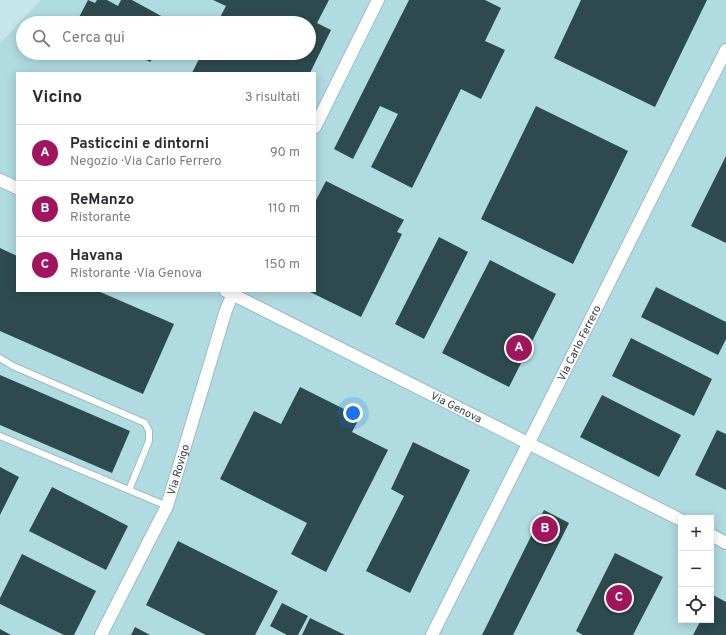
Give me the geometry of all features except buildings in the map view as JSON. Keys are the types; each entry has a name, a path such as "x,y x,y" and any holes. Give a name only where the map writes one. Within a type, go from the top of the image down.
{"street":[{"path":"316,125 378,0"},
{"name":"Via Carlo Ferrero","path":"432,635 530,443 726,50"},
{"path":"0,180 16,188"},
{"name":"Via Genova","path":"231,292 678,518"},
{"name":"Via Rovigo","path":"101,635 167,506 231,292"},
{"path":"714,537 726,543"}],"lane":[{"path":"0,358 13,366 145,423 149,431 149,441 129,490"},
{"path":"0,436 167,506"}],"shaded area":[{"path":"41,0 726,0 726,635 0,635 0,43 16,26 16,60 316,60 316,16 26,16"}],"place":[{"name":"Pasticcini e dintorni","path":"519,348"},
{"name":"ReManzo","path":"545,529"},
{"name":"Havana","path":"619,598"}]}
